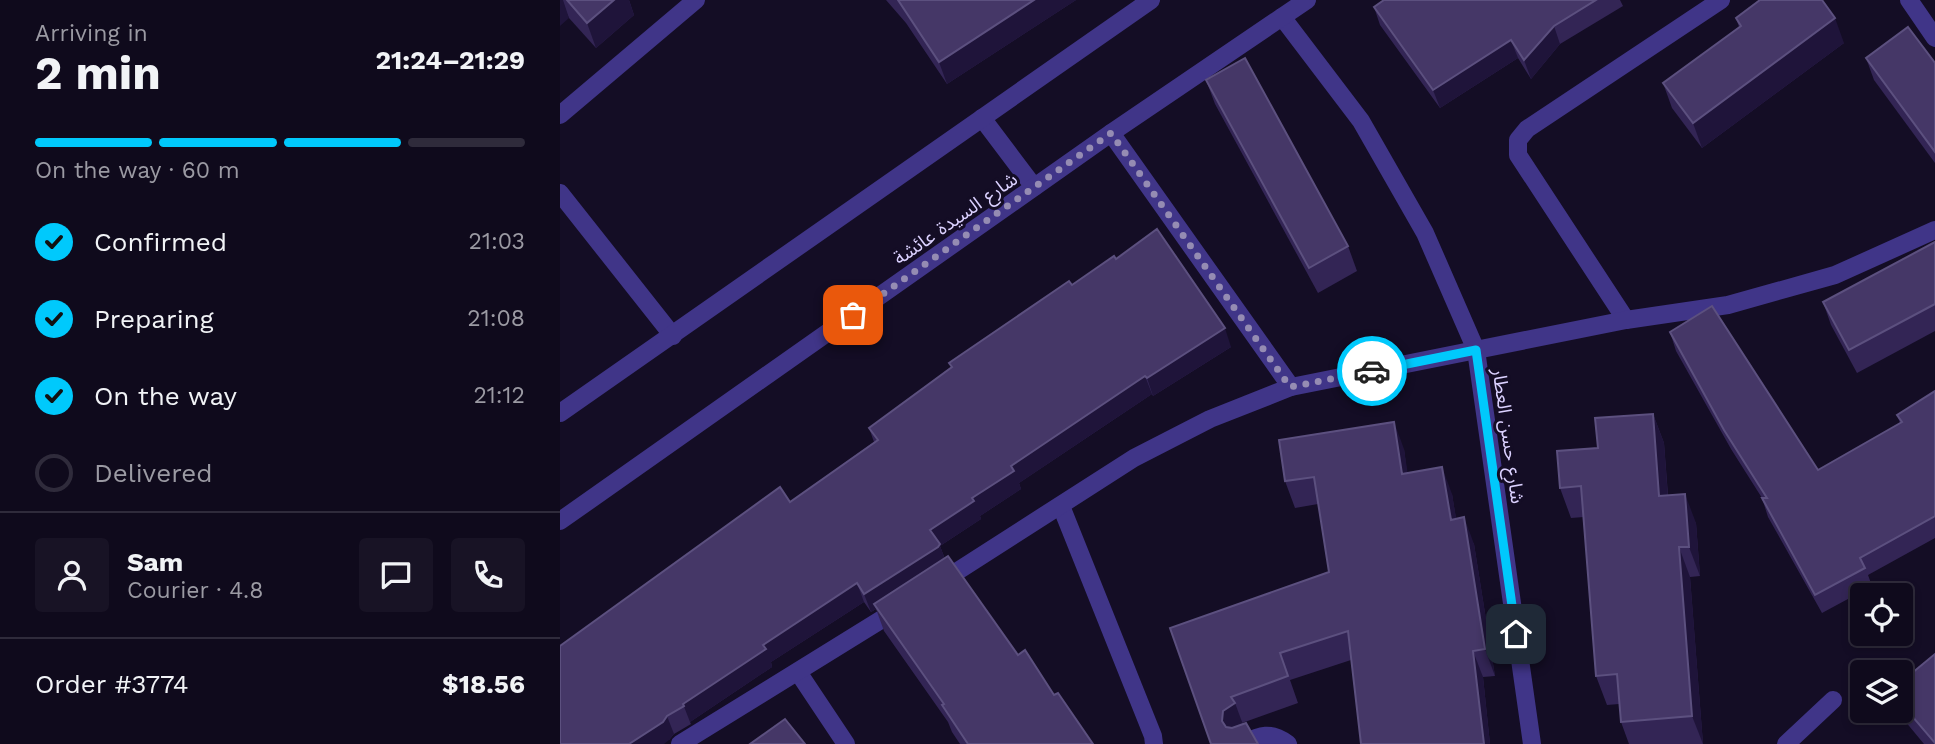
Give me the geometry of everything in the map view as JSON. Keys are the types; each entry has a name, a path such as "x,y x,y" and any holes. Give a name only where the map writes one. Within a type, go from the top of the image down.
{"street":[{"path":"560,115 696,0"},
{"path":"560,413 1151,0"},
{"name":"شارع السيدة عائشة","path":"560,521 1111,133 1307,0"},
{"path":"1626,320 1518,155 1518,140 1527,129 1721,0"},
{"path":"1909,0 1935,38"},
{"name":"شارع حسن العطار","path":"1283,17 1361,121 1425,233 1476,350 1532,744"},
{"path":"982,118 1034,187"},
{"path":"1111,133 1290,387"},
{"path":"560,193 673,336"},
{"path":"680,744 1061,506 1133,458 1210,419 1290,387 1626,320 1728,305 1835,275 1935,230"},
{"path":"1061,506 1154,744"},
{"path":"798,672 846,744"},
{"path":"1786,744 1833,699"},
{"path":"1242,744 1261,736 1277,736 1288,744"}],"building":[{"path":"567,0 614,0 587,23"},
{"path":"898,0 1034,0 939,62"},
{"path":"1384,0 1596,0 1554,26 1524,60 1511,40 1433,90 1374,7"},
{"path":"1760,0 1822,0 1835,18 1693,123 1663,83 1741,26 1736,18"},
{"path":"1908,27 1935,63 1935,152 1866,58"},
{"path":"1245,58 1348,246 1309,268 1206,80"},
{"path":"1157,229 1225,328 1147,378 1145,376 1011,466 1014,471 930,530 940,544 938,547 864,594 857,583 763,645 766,649 629,744 560,744 560,646 780,487 790,502 878,440 869,428 952,367 949,363 1069,281 1072,285 1114,256 1116,259"},
{"path":"1935,242 1935,304 1849,350 1823,302"},
{"path":"1712,306 1818,470 1902,422 1897,415 1935,391 1935,516 1860,558 1865,568 1815,595 1762,498 1767,498 1724,430 1670,332"},
{"path":"1653,414 1659,496 1685,494 1689,547 1679,547 1692,716 1621,722 1617,674 1596,676 1581,486 1560,488 1557,451 1598,448 1595,418"},
{"path":"1394,422 1402,474 1442,467 1451,520 1464,517 1485,649 1473,651 1484,744 1361,744 1348,631 1280,653 1288,676 1231,697 1235,703 1223,711 1222,721 1226,727 1232,728 1246,723 1258,744 1211,744 1170,628 1329,572 1314,477 1285,481 1279,440"},
{"path":"948,556 1018,655 1025,650 1054,695 1058,693 1093,744 968,744 942,705 944,704 874,604"},
{"path":"1935,654 1935,743 1913,717 1913,672"},
{"path":"785,719 805,744 750,744"}],"way so far":[{"path":"853,315 1111,133 1290,387 1372,371"}],"route":[{"path":"1372,371 1476,350 1516,634"}]}
